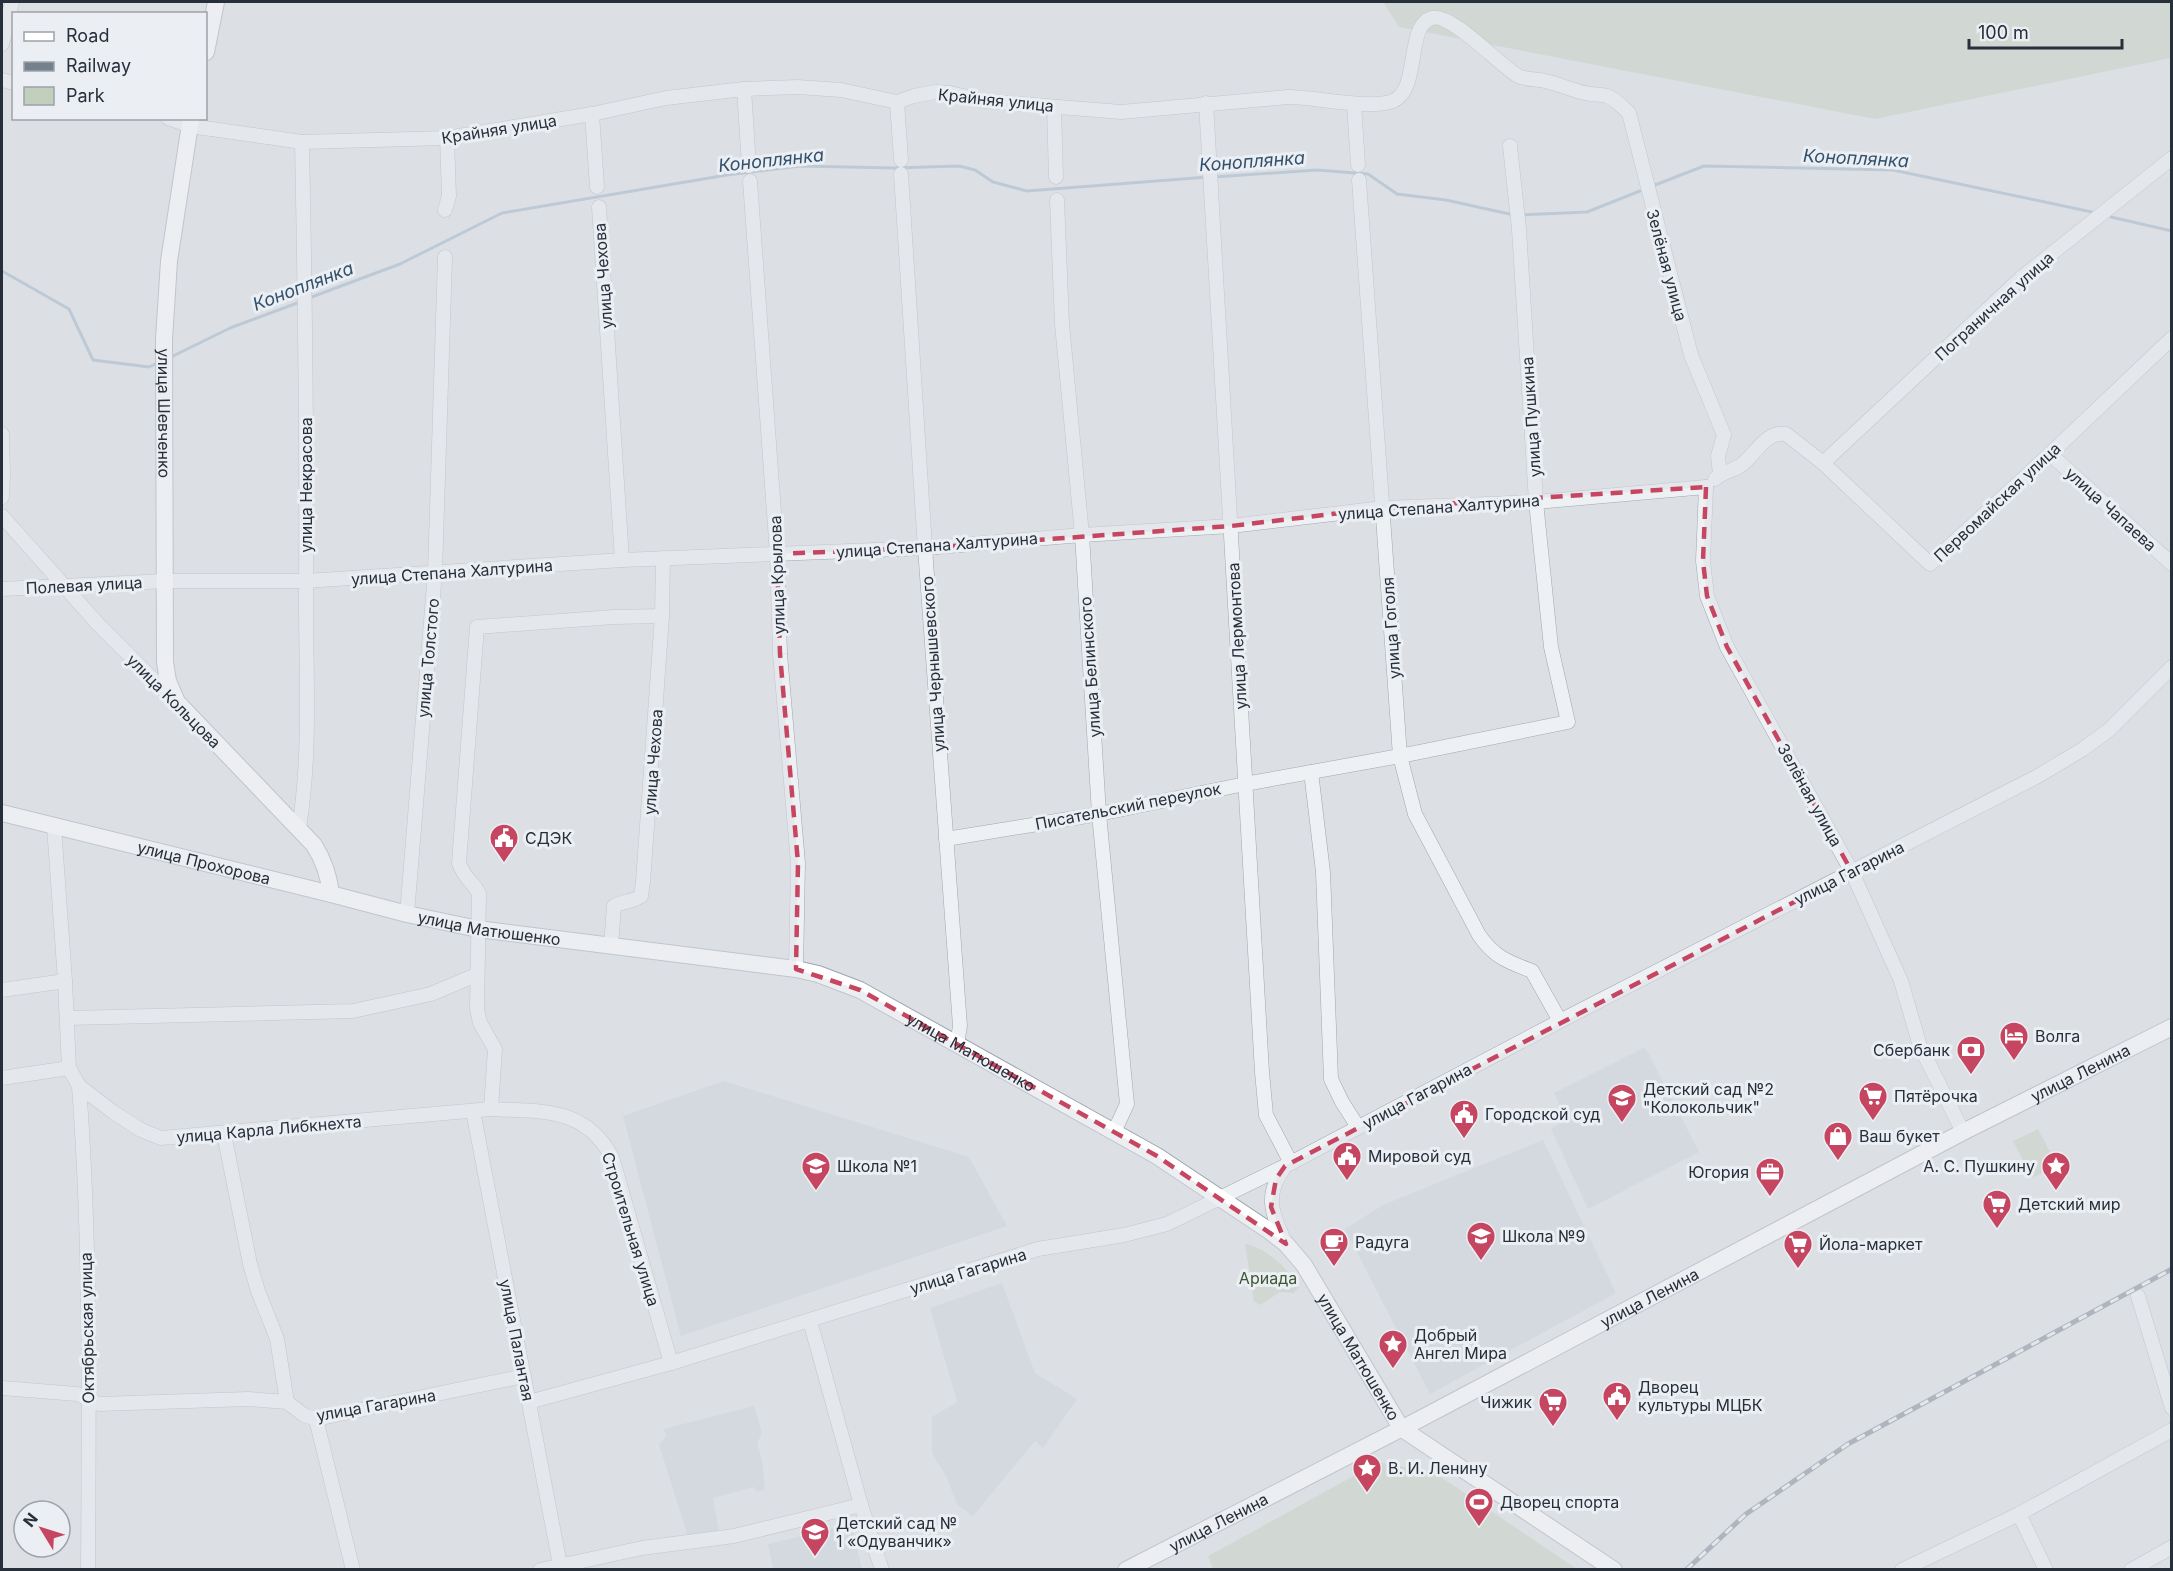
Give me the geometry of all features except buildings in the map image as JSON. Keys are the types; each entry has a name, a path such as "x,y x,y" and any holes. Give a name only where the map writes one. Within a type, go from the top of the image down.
{"main road":[{"path":"207,46 216,2"},
{"name":"улица Шевченко","path":"177,702 168,681 165,662 164,339 169,261 191,122"},
{"name":"улица Кольцова","path":"177,702 299,828 323,859 331,894"},
{"name":"улица Прохорова","path":"2,813 407,914"},
{"name":"улица Матюшенко","path":"407,914 478,929 796,969 818,974 860,990 1178,1168 1286,1244 1316,1282 1401,1428"},
{"name":"улица Ленина","path":"1132,1568 1963,1132 2172,1027"},
{"path":"1401,1428 1614,1569"}],"street":[{"path":"2,44 12,2"},
{"name":"Крайняя улица","path":"191,122 302,142 447,138 592,114 666,98 744,88 798,87 841,90 897,102 935,92 984,101 1121,112 1206,103 1305,97 1354,104 1391,102 1400,96 1409,79 1420,31 1423,25 1432,18 1443,19 1460,28 1501,65 1521,78 1544,81 1573,90"},
{"path":"744,88 749,166"},
{"name":"Зелёная улица","path":"1573,90 1606,96 1618,102 1629,113 1691,355 1724,435 1718,456 1720,474"},
{"path":"897,102 900,160"},
{"name":"улица Лермонтова","path":"1206,103 1266,1115 1288,1165"},
{"path":"1354,104 1358,165"},
{"path":"1054,107 1056,177"},
{"path":"592,114 597,187"},
{"path":"445,210 449,196 447,138"},
{"name":"улица Некрасова","path":"299,828 305,790 306,581 302,142"},
{"name":"улица Пушкина","path":"1510,146 1519,229 1536,502 1551,647 1568,722"},
{"name":"Пограничная улица","path":"1823,464 2022,278 2172,158"},
{"name":"улица Чернышевского","path":"901,174 925,548 960,1026 957,1045"},
{"name":"улица Гоголя","path":"1359,180 1400,756 1415,814 1479,935 1487,947 1502,960 1532,971 1560,1021"},
{"name":"улица Крылова","path":"750,181 777,554 780,654 798,863 796,969"},
{"name":"улица Белинского","path":"1057,200 1062,324 1082,535 1099,814 1127,1104 1114,1132"},
{"name":"улица Чехова","path":"599,207 622,560"},
{"name":"улица Толстого","path":"407,914 435,572 445,257"},
{"name":"Первомайская улица","path":"1706,487 1720,474 1741,465 1768,437 1779,433 1786,434 1823,464 1930,564 2172,338"},
{"path":"2,434 2,497"},
{"name":"улица Чапаева","path":"2050,454 2172,564"},
{"name":"Зелёная улица","path":"1706,487 1703,561 1707,596 1727,647 1852,872 1901,981 1920,1046 1963,1132"},
{"name":"улица Степана Халтурина","path":"166,581 306,581 622,560 925,548 1231,526 1383,508 1536,502 1706,487"},
{"name":"улица Кольцова","path":"2,516 136,664 177,702"},
{"name":"улица Чехова","path":"611,946 614,906 641,896 644,882 662,616 663,558"},
{"name":"Полевая улица","path":"2,588 166,581"},
{"path":"491,1109 495,1049 480,1023 477,1009 479,894 477,887 462,873 459,863 477,627 614,617 662,616"},
{"name":"улица Гагарина","path":"529,1402 671,1363 1038,1249 1124,1235 1167,1224 1288,1165 1560,1021 2038,776 2084,749 2109,730 2172,667"},
{"name":"Писательский переулок","path":"946,839 1099,814 1568,722"},
{"path":"1311,772 1323,872 1331,1079 1358,1127"},
{"path":"2,1078 69,1068 68,1017 54,826"},
{"path":"68,1017 353,1011 430,994 476,975"},
{"path":"2,990 65,981"},
{"name":"улица Карла Либкнехта","path":"69,1068 79,1086 132,1125 161,1138 491,1109"},
{"name":"Октябрьская улица","path":"79,1086 83,1150 89,1399 88,1569"},
{"name":"Строительная улица","path":"491,1109 537,1112 574,1119 591,1129 606,1146 612,1157 671,1363"},
{"name":"улица Палантая","path":"473,1111 560,1568"},
{"path":"224,1134 250,1264 277,1339 287,1402"},
{"path":"1286,1244 1274,1220 1271,1207 1276,1179 1288,1165"},
{"path":"2138,1296 2172,1408"},
{"path":"810,1321 861,1505 882,1569"},
{"name":"улица Гагарина","path":"2,1388 77,1394 99,1404 248,1400 287,1402 316,1419 524,1376"},
{"path":"316,1419 353,1569"},
{"path":"1903,1569 2019,1514 2172,1430"},
{"path":"540,1569 560,1568 642,1548 734,1536 861,1505"},
{"path":"2019,1514 2046,1569"},
{"path":"2131,1569 2172,1547"}],"highlighted area":[{"path":"1706,487 1703,561 1707,596 1727,647 1852,872 1285,1166 1276,1179 1271,1207 1286,1244 1157,1156 860,990 796,969 798,863 780,654 777,554 925,548 1231,526 1383,508"}],"shaded area":[{"name":"Детский сад №2 \"Колокольчик\"","path":"1645,1047 1699,1152 1588,1209 1551,1129 1566,1119 1554,1093"},
{"name":"Школа №1","path":"724,1081 969,1157 1007,1226 681,1336 623,1116"},
{"name":"Школа №9","path":"1543,1140 1616,1293 1430,1394 1345,1229 1383,1205"},
{"path":"1002,1283 1035,1373 1077,1399 1043,1448 1035,1441 973,1516 957,1504 946,1476 932,1453 932,1417 957,1402 930,1308"},
{"path":"754,1406 762,1433 757,1443 762,1460 765,1489 757,1492 754,1487 713,1498 719,1531 688,1536 659,1445 666,1436 664,1429"},
{"name":"Детский сад № 1 «Одуванчик»","path":"851,1524 862,1569 773,1569 768,1544"}],"green space":[{"path":"1383,2 2171,2 2171,58 1875,119 1399,27"},
{"path":"2038,1129 2057,1165 2032,1178 2013,1141"},
{"name":"Ариада","path":"1245,1244 1261,1249 1283,1266 1299,1286 1294,1293 1280,1292 1261,1305 1254,1302"},
{"path":"1379,1462 1435,1473 1577,1569 1213,1569 1208,1556"}],"waterway":[{"name":"Коноплянка","path":"309,298 400,264 502,213 727,175 800,166 894,168 959,166 975,170 993,182 1027,191 1208,177"},
{"name":"Коноплянка","path":"1655,185 1704,166 1893,170 2092,212"},
{"name":"Коноплянка","path":"1214,177 1317,170 1368,174 1397,194 1446,200 1514,215"},
{"name":"Коноплянка","path":"1520,215 1587,212 1640,191"},
{"name":"Коноплянка","path":"2111,217 2172,231"},
{"name":"Коноплянка","path":"2,271 69,309 93,360 149,367 160,362"},
{"name":"Коноплянка","path":"171,357 230,328 300,302"}],"railway":[{"path":"1686,1570 1746,1514 1848,1444 2172,1269"}],"place":[{"name":"СДЭК","path":"504,864"},
{"name":"Волга","path":"2014,1062"},
{"name":"Сбербанк","path":"1971,1076"},
{"name":"Пятёрочка","path":"1873,1122"},
{"name":"Детский сад №2 \"Колокольчик\"","path":"1622,1124"},
{"name":"Городской суд","path":"1464,1140"},
{"name":"Ваш букет","path":"1838,1162"},
{"name":"Мировой суд","path":"1347,1182"},
{"name":"Школа №1","path":"816,1192"},
{"name":"А. С. Пушкину","path":"2056,1192"},
{"name":"Югория","path":"1770,1198"},
{"name":"Детский мир","path":"1997,1230"},
{"name":"Школа №9","path":"1481,1262"},
{"name":"Радуга","path":"1334,1268"},
{"name":"Йола-маркет","path":"1798,1270"},
{"name":"Добрый Ангел Мира","path":"1393,1370"},
{"name":"Дворец культуры МЦБК","path":"1617,1422"},
{"name":"Чижик","path":"1553,1428"},
{"name":"В. И. Ленину","path":"1367,1494"},
{"name":"Дворец спорта","path":"1479,1528"},
{"name":"Детский сад № 1 «Одуванчик»","path":"815,1558"}]}
